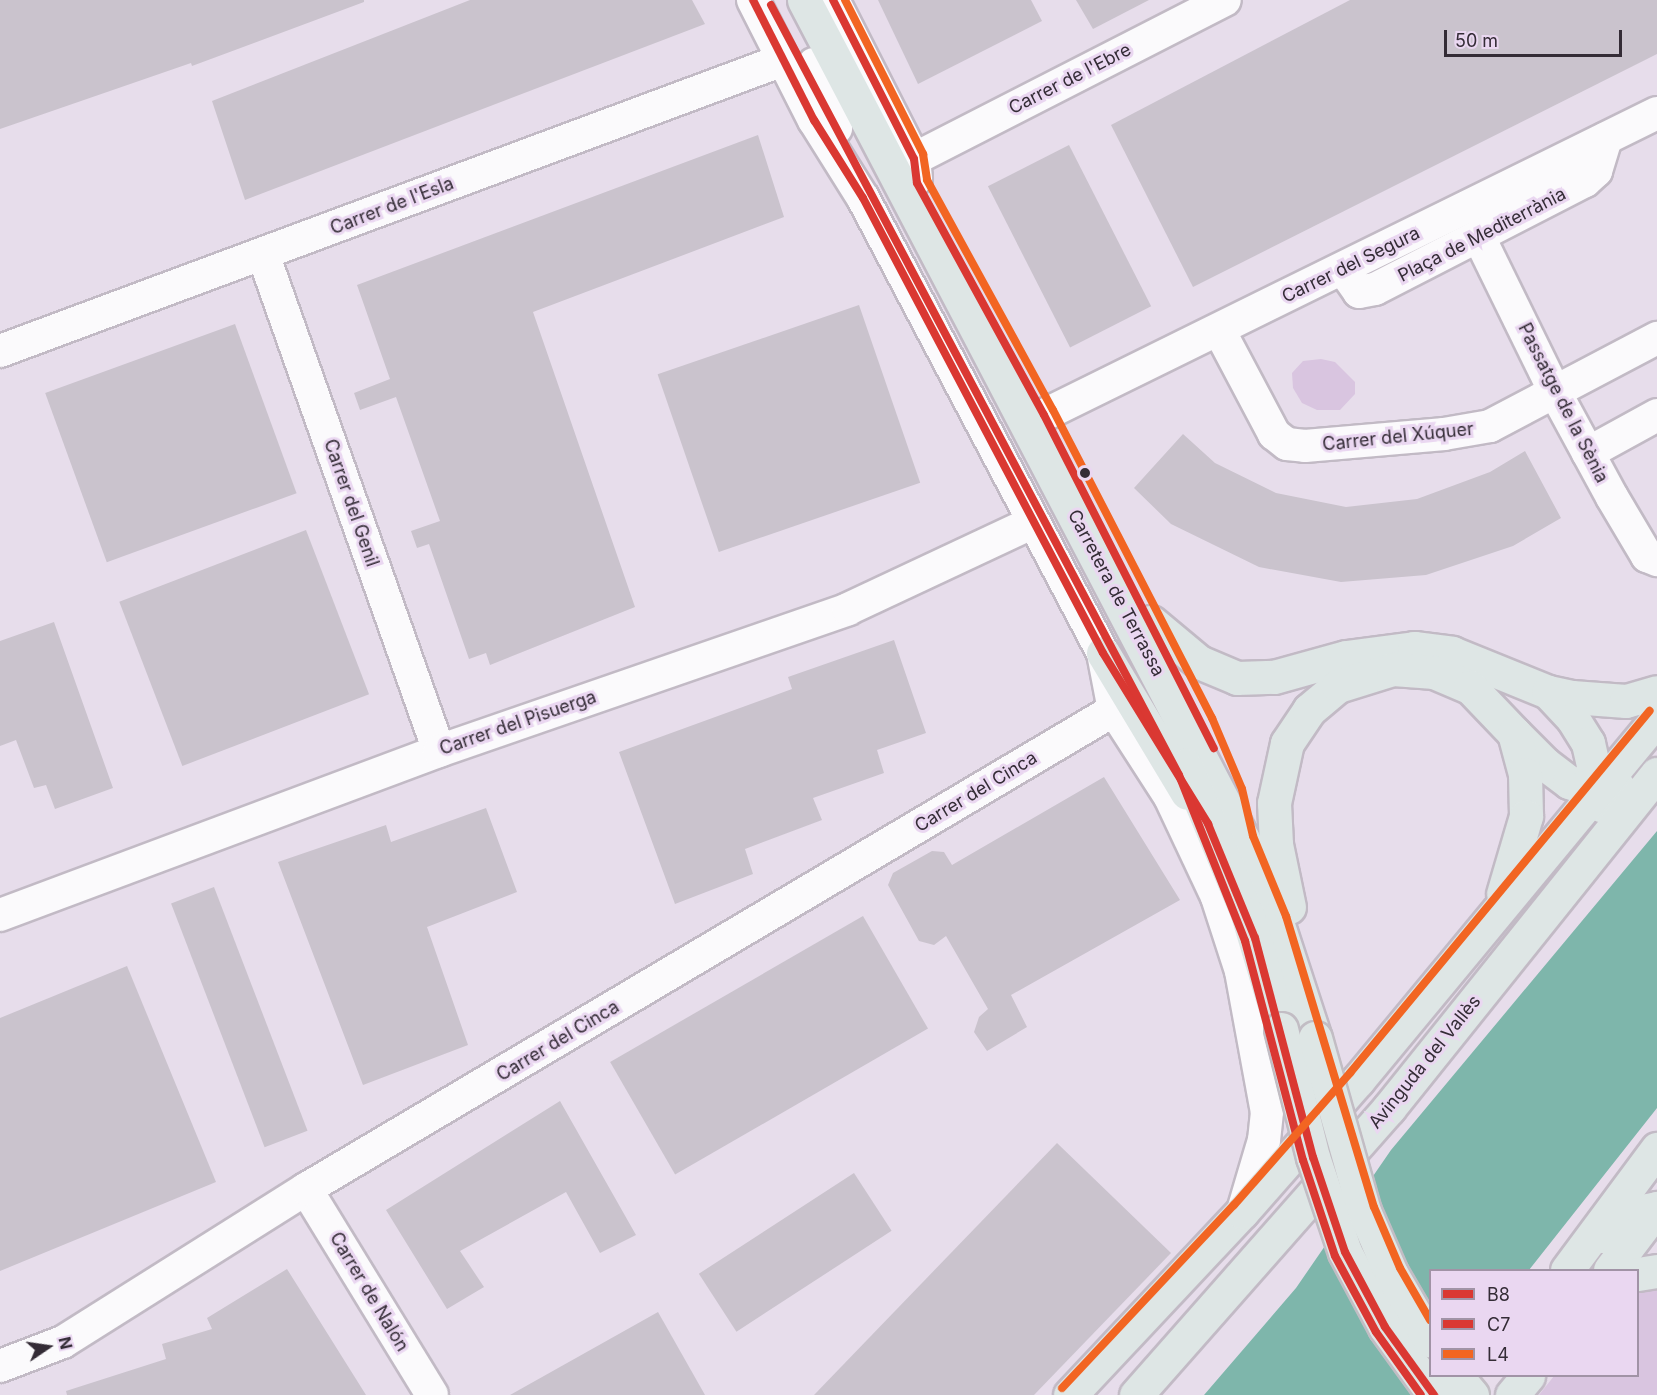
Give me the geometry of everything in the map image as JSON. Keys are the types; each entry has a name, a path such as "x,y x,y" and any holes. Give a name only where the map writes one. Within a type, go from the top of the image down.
{"main road":[{"name":"Carretera de Terrassa","path":"780,0 798,62 1189,771 1208,824 1247,914 1281,1029 1313,1157 1345,1252 1385,1327 1434,1395"},
{"name":"Carretera de Terrassa","path":"804,0 1243,838 1276,919 1315,1038 1364,1211 1391,1273 1429,1337"},
{"path":"866,117 916,171 1044,415 1219,760 1243,838"},
{"path":"1151,622 1198,662 1237,678 1274,677 1355,655 1414,648 1452,653 1548,692 1610,701 1657,692"},
{"path":"1103,653 1208,824"},
{"path":"1315,1038 1308,985 1285,891 1275,825 1280,764 1299,722 1322,698 1355,677 1415,668 1470,687 1545,764 1569,782 1599,788 1627,784 1657,753"},
{"path":"1508,958 1546,892 1603,812 1599,788 1582,732 1548,692"},
{"path":"1070,1395 1242,1212 1494,917 1657,718"},
{"path":"1494,917 1514,864 1526,816 1525,774 1514,733"},
{"name":"Avinguda del Vallès","path":"1136,1395 1389,1108 1657,774"},
{"path":"1568,1269 1657,1149"},
{"path":"1611,1269 1655,1216 1657,1167"},
{"path":"1573,1269 1619,1220 1655,1216"},
{"path":"1639,1274 1657,1271"},
{"path":"1457,1377 1472,1395"},
{"path":"1466,1395 1482,1377"},
{"path":"1512,1395 1527,1377"}],"street":[{"path":"753,0 798,62"},
{"path":"833,0 916,171"},
{"name":"Carrer de l'Ebre","path":"916,171 1225,0"},
{"name":"Carretera de Terrassa","path":"798,62 863,198 1032,523 1103,653 1114,710"},
{"name":"Carrer de l'Esla","path":"0,351 798,62"},
{"name":"Carrer del Segura","path":"1044,415 1657,113"},
{"name":"Plaça de Mediterrània","path":"1343,268 1359,292 1375,290 1585,181 1596,171 1606,138"},
{"name":"Passatge de la Sènia","path":"1479,237 1555,392 1588,453 1647,556 1657,560"},
{"name":"Carrer del Genil","path":"263,254 439,751"},
{"name":"Carrer del Xúquer","path":"1219,330 1256,404 1274,434 1287,444 1322,446 1491,426 1657,338"},
{"path":"1588,453 1657,415"},
{"name":"Carrer del Pisuerga","path":"0,915 439,751 848,609 1032,523"},
{"path":"1114,710 1144,752 1193,844 1230,929 1242,971 1267,1112 1264,1140 1242,1212"},
{"name":"Carrer del Cinca","path":"0,1366 63,1342 306,1188 1114,710"},
{"name":"Carrer de Nalón","path":"306,1188 432,1395"}],"shaded area":[{"path":"1321,359 1335,362 1355,382 1355,394 1340,410 1317,410 1302,403 1293,388 1292,373 1303,361"},
{"path":"1657,831 1657,1108 1530,1269 1429,1269 1428,1395 1204,1395 1296,1288 1391,1150"},
{"path":"1639,1289 1657,1289 1657,1395 1539,1395 1553,1377 1639,1377"}],"building":[{"path":"0,0 364,0 364,2 192,66 191,63 0,129"},
{"path":"470,0 692,0 705,24 245,200 212,101"},
{"path":"878,0 1031,0 1042,21 918,84"},
{"path":"1076,0 1149,0 1093,29"},
{"path":"1350,0 1657,0 1657,54 1193,287 1111,125"},
{"path":"758,135 784,217 533,312 635,607 490,665 486,653 469,659 429,544 417,548 411,531 440,521 396,397 360,410 354,393 390,379 357,285"},
{"path":"1069,145 1151,306 1070,348 988,186"},
{"path":"859,305 920,483 719,552 658,374"},
{"path":"235,324 297,493 107,562 45,393"},
{"path":"1183,434 1215,463 1276,493 1346,507 1417,499 1490,472 1525,451 1561,518 1513,546 1426,575 1341,582 1259,567 1171,524 1134,488"},
{"path":"306,530 369,694 182,766 119,602"},
{"path":"54,622 113,788 55,809 46,785 34,788 16,740 0,746 0,641"},
{"path":"894,640 926,733 877,750 884,773 813,798 822,820 745,849 753,874 675,904 619,752 792,689 788,677"},
{"path":"1104,777 1180,900 1011,995 1027,1027 987,1051 974,1032 979,1017 988,1009 946,936 934,945 919,941 888,885 893,873 932,851 944,852 952,865"},
{"path":"486,808 517,892 427,927 468,1045 363,1085 278,862 386,825 391,842"},
{"path":"214,887 308,1131 265,1147 171,903"},
{"path":"863,916 928,1029 675,1175 610,1062"},
{"path":"127,966 216,1182 0,1271 0,1018"},
{"path":"560,1101 636,1235 600,1253 566,1192 460,1251 484,1287 447,1309 386,1210"},
{"path":"1057,1143 1171,1253 1034,1395 814,1395"},
{"path":"854,1173 892,1231 736,1332 699,1274"},
{"path":"287,1269 366,1395 67,1395 66,1391 166,1359 162,1344 212,1329 207,1318"},
{"path":"658,1312 705,1395 510,1395"}],"transit line":[{"name":"B8","path":"753,0 814,120 863,198 1103,653 1208,824 1255,938 1313,1157 1345,1252 1385,1327 1434,1395"},
{"name":"B8","path":"833,0 914,159 917,183 1044,415 1214,748"},
{"name":"L4","path":"845,0 923,154 927,180 1053,410 1212,718 1242,789 1253,836 1286,916 1374,1207 1400,1268 1429,1318"},
{"name":"C7","path":"771,5 1179,775 1245,941 1303,1160 1335,1256 1376,1332 1421,1395"},
{"name":"L4","path":"1062,1388 1234,1205 1350,1073 1649,711"}]}
